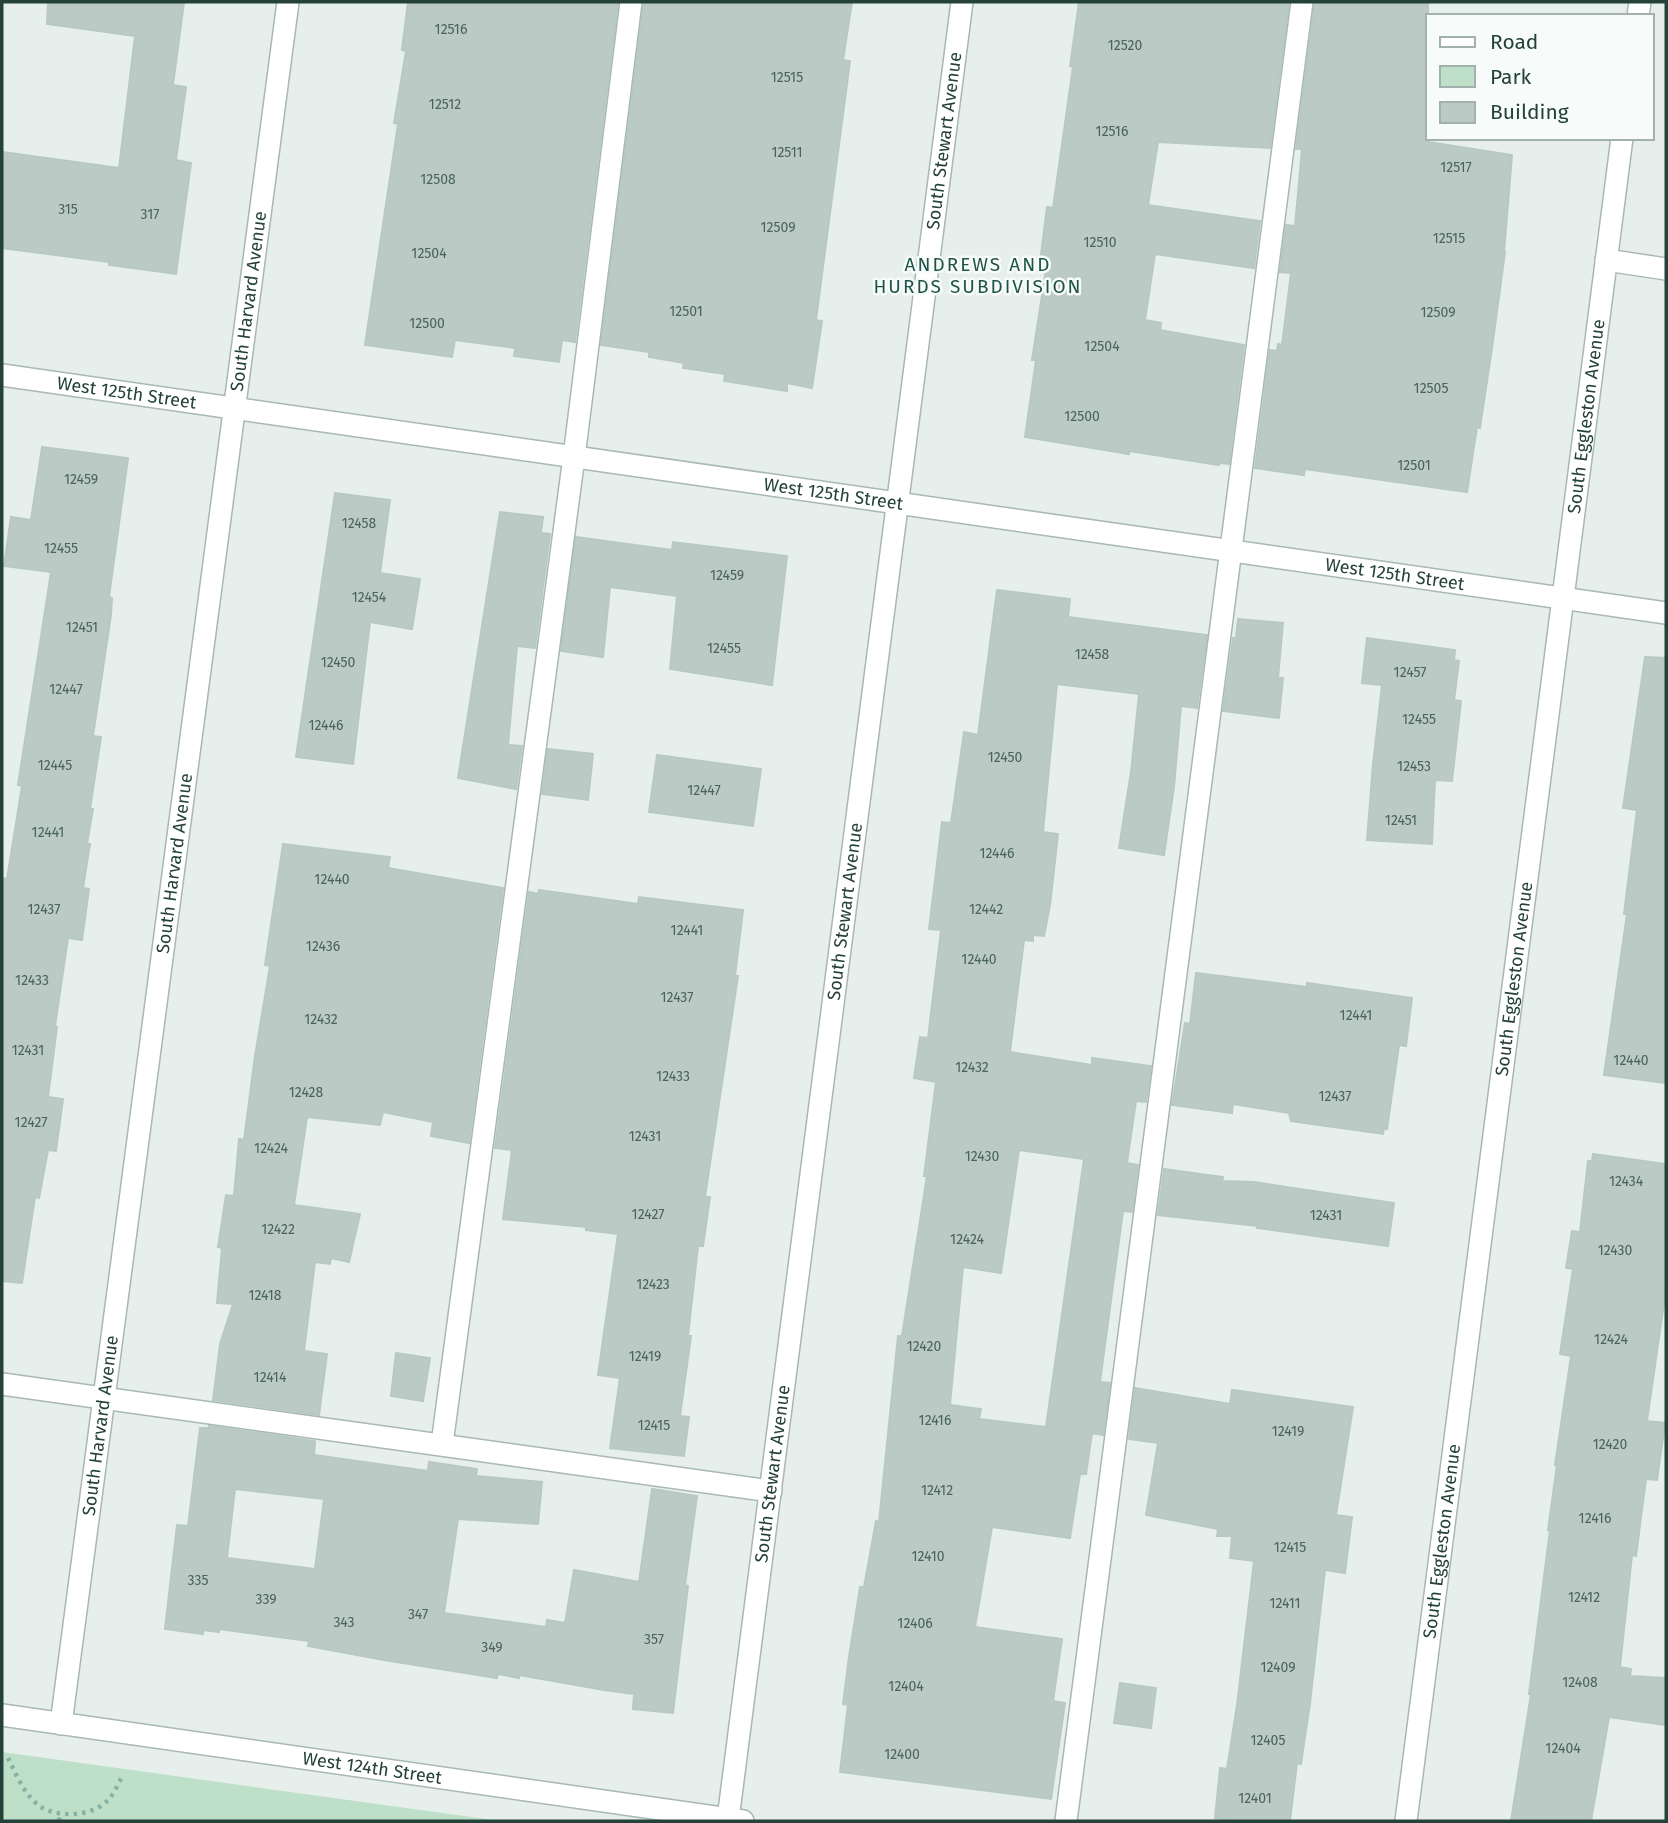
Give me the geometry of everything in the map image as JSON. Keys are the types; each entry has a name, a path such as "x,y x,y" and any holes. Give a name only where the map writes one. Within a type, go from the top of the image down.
{"street":[{"name":"South Harvard Avenue","path":"61,1724 288,2"},
{"path":"442,1444 631,2"},
{"name":"South Stewart Avenue","path":"736,1820 771,1491 962,2"},
{"path":"1066,1821 1301,2"},
{"name":"South Eggleston Avenue","path":"1406,1821 1622,140"},
{"path":"1606,260 1666,269"},
{"name":"West 125th Street","path":"2,375 1666,613"},
{"path":"2,1384 771,1491"},
{"name":"West 124th Street","path":"2,1715 736,1820"}],"path":[{"path":"8,1758 23,1789 38,1806 60,1814 87,1812 107,1802 122,1777"},
{"path":"60,1814 60,1821"}],"green space":[{"path":"2,1752 500,1821 2,1821"}],"building":[{"path":"48,2 184,2 173,85 186,87 176,160 191,163 176,274 2,248 2,152 119,168 135,36 47,24"},
{"path":"408,2 618,2 575,342 562,340 559,362 514,356 515,348 455,340 452,357 365,345 398,124 394,123 406,51 402,50"},
{"path":"644,2 852,2 843,60 850,61 816,320 822,321 812,388 787,383 787,391 724,381 725,374 683,368 684,363 649,357 649,352 601,345"},
{"path":"1079,2 1289,2 1270,148 1158,142 1148,205 1260,221 1254,268 1155,254 1145,320 1161,323 1160,330 1244,345 1229,464 1219,465 1129,451 1129,454 1025,437 1036,360 1032,360 1047,263 1040,263 1047,207 1053,208 1073,67 1070,66"},
{"path":"1315,2 1428,2 1426,140 1512,155 1505,252 1480,428 1477,427 1467,492 1305,469 1304,475 1255,468 1270,350 1277,351 1278,344 1282,345 1291,273 1280,272 1286,225 1295,226 1302,149 1296,149"},
{"path":"42,447 128,458 109,597 112,598 111,615 93,736 101,737 90,809 93,809 87,844 90,844 83,888 89,889 82,940 68,938 55,1026 48,1097 63,1099 56,1151 48,1150 39,1198 35,1197 22,1283 2,1281 2,878 7,879 22,786 18,785 51,572 4,566 11,517 31,520"},
{"path":"335,493 390,500 380,573 420,579 412,629 370,622 353,764 296,757"},
{"path":"500,512 543,517 541,533 550,534 535,648 517,646 508,745 522,746 516,789 458,778"},
{"path":"576,537 672,550 673,542 787,556 772,685 670,669 677,596 610,587 603,657 561,651"},
{"path":"997,590 1070,599 1068,617 1207,635 1197,708 1181,706 1174,787 1164,855 1119,848 1131,772 1139,694 1057,684 1043,832 1058,834 1050,905 1044,936 1033,935 1033,941 1024,940 1010,1052 1092,1065 1092,1058 1151,1066 1146,1102 1136,1101 1127,1163 1138,1165 1132,1212 1123,1211 1100,1382 1110,1383 1103,1435 1092,1433 1086,1474 1080,1474 1070,1538 992,1527 975,1627 1062,1639 1053,1701 1065,1703 1051,1799 840,1772 848,1705 843,1704 849,1657 860,1587 864,1587 876,1521 879,1522 898,1336 902,1336 927,1176 924,1176 936,1082 914,1078 920,1037 928,1038 941,930 929,929 942,822 951,823 964,732 978,735","holes":["1019,1150 1084,1159 1046,1427 979,1419 981,1409 950,1405 963,1267 1001,1273"]},
{"path":"1238,619 1283,623 1278,678 1283,678 1279,718 1223,711"},
{"path":"1367,638 1455,650 1454,660 1459,661 1454,700 1461,701 1452,781 1435,780 1432,844 1367,840 1382,685 1362,683"},
{"path":"1645,657 1666,658 1666,1083 1604,1075 1627,914 1624,914 1637,810 1623,808"},
{"path":"548,749 593,754 588,800 542,794"},
{"path":"657,755 761,769 753,826 649,812"},
{"path":"283,844 390,857 388,868 503,888 469,1143 431,1136 433,1122 383,1112 380,1125 307,1117 294,1205 360,1214 349,1262 331,1258 330,1264 315,1262 304,1351 327,1354 319,1415 213,1400 220,1344 233,1304 217,1303 222,1248 218,1247 226,1195 234,1196 239,1139 244,1140 270,966 265,965"},
{"path":"539,890 638,904 639,897 743,910 735,976 738,976 705,1197 710,1197 703,1246 698,1246 688,1336 691,1336 680,1416 689,1417 684,1456 610,1448 620,1378 598,1375 618,1234 586,1230 586,1227 503,1219 512,1150 495,1148 529,892 538,894"},
{"path":"1196,973 1307,987 1307,983 1412,998 1406,1046 1399,1045 1387,1129 1384,1129 1383,1134 1291,1121 1289,1113 1233,1104 1232,1113 1172,1105 1185,1023 1190,1024"},
{"path":"1593,1154 1666,1164 1666,1289 1647,1421 1665,1423 1657,1480 1646,1479 1636,1556 1632,1555 1620,1667 1631,1669 1630,1676 1666,1678 1666,1725 1609,1717 1591,1821 1511,1821 1531,1694 1555,1465 1571,1356 1560,1354 1573,1269 1566,1268 1572,1231 1580,1232 1588,1161 1592,1161"},
{"path":"1164,1169 1223,1177 1222,1181 1254,1182 1394,1203 1388,1246 1257,1228 1258,1226 1158,1215"},
{"path":"396,1353 430,1358 423,1401 391,1396"},
{"path":"1135,1388 1230,1404 1232,1390 1353,1407 1336,1515 1352,1517 1345,1573 1325,1570 1310,1703 1301,1764 1297,1763 1290,1821 1215,1818 1220,1768 1227,1769 1237,1705 1254,1561 1230,1558 1232,1536 1217,1536 1218,1529 1146,1515 1158,1443 1129,1439"},
{"path":"200,1428 315,1441 314,1455 428,1471 429,1462 477,1469 476,1476 542,1482 538,1524 458,1519 444,1613 546,1627 547,1620 565,1623 574,1570 639,1582 652,1489 697,1496 685,1585 688,1586 673,1713 633,1709 634,1694 519,1675 519,1678 498,1674 497,1678 384,1660 308,1646 309,1641 219,1629 219,1632 203,1630 203,1634 165,1629 177,1525 188,1526","holes":["235,1489 324,1499 315,1569 227,1558"]},
{"path":"1120,1683 1156,1688 1151,1728 1114,1723"}],"district":[{"name":"ANDREWS AND HURDS SUBDIVISION","path":"978,275"}]}
